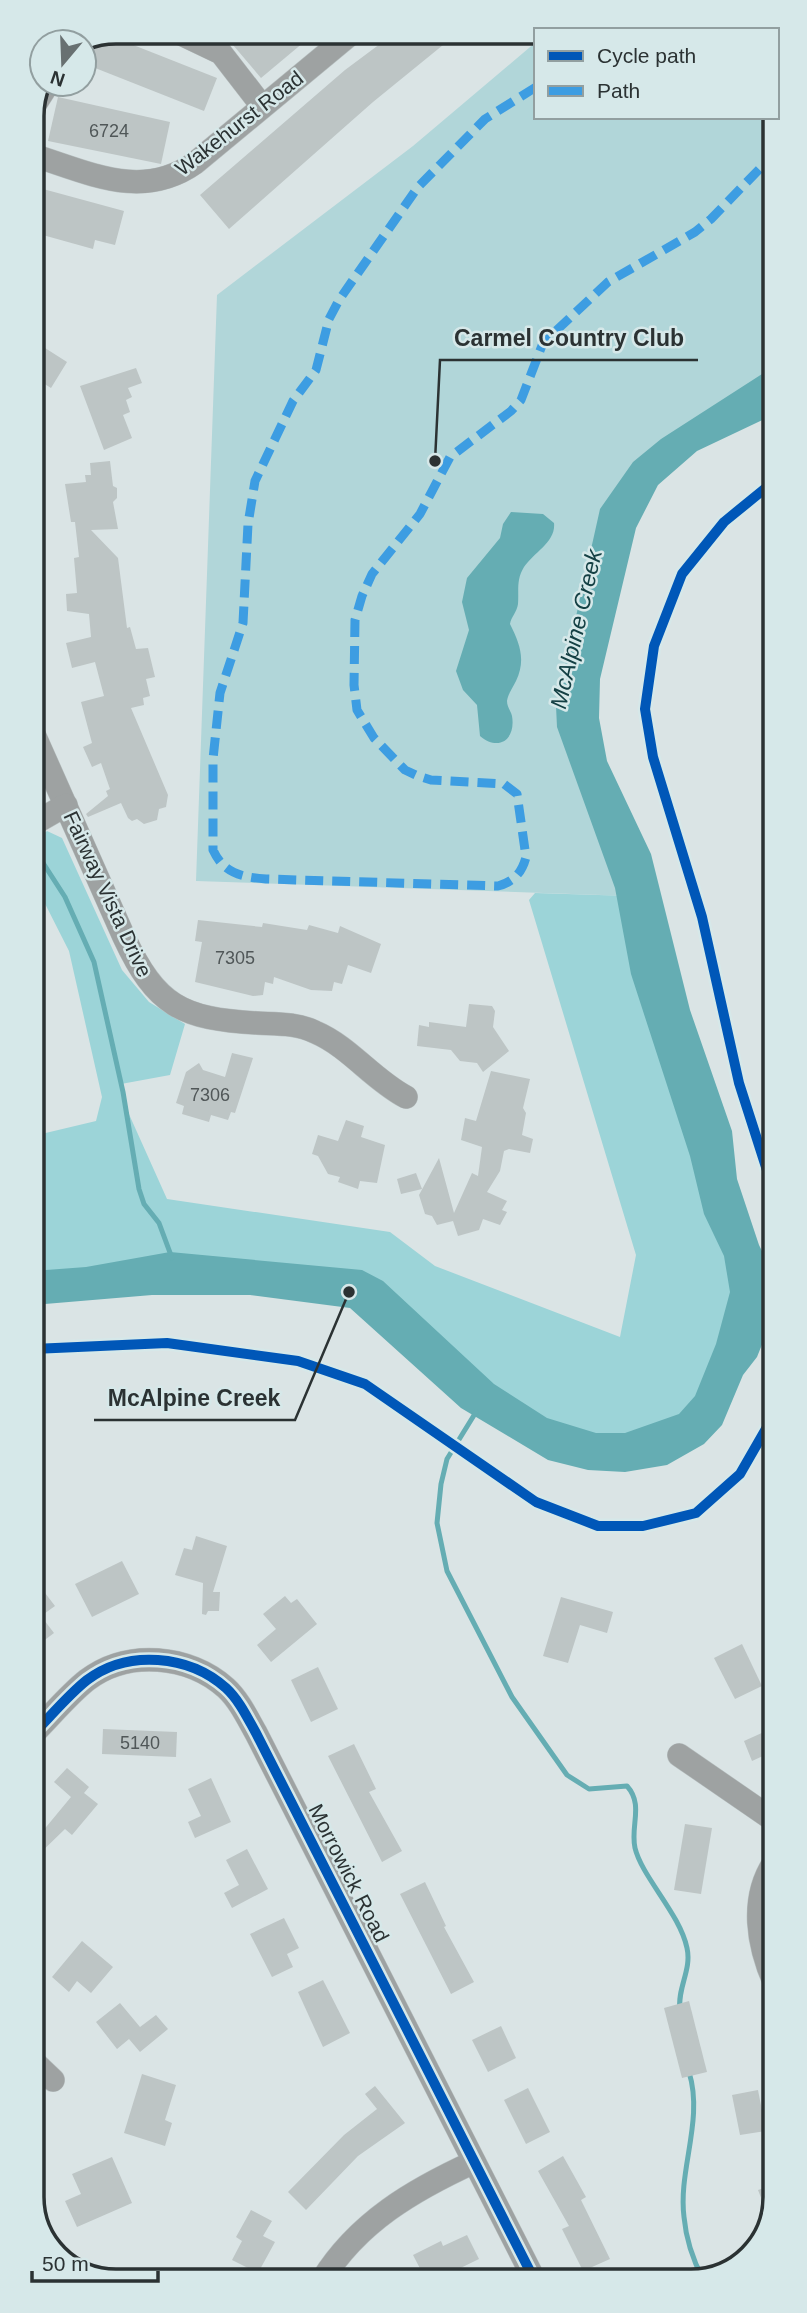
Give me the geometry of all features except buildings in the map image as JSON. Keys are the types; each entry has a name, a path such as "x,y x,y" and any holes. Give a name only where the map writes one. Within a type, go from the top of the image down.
{"street":[{"path":"202,44 220,53 262,106"},
{"name":"Wakehurst Road","path":"44,158 131,182 167,179 195,163 338,44"},
{"name":"Fairway Vista Drive","path":"44,756 139,971 166,1000 209,1018 286,1024 317,1032 346,1049 376,1079 406,1097"},
{"path":"44,818 66,805"},
{"name":"Morrowick Road","path":"44,1723 88,1680 109,1668 132,1661 172,1661 208,1675 227,1689 256,1732 528,2269"},
{"path":"679,1755 763,1814"},
{"path":"763,1889 758,1926 763,1951"},
{"path":"44,2071 53,2080"},
{"path":"331,2269 359,2233 391,2207 437,2179 474,2162"}],"shaded area":[{"path":"534,44 534,119 763,119 763,379 737,412 649,470 580,672 630,896 196,881 217,295 413,146"},
{"path":"47,831 62,838 122,970 149,1002 185,1024 170,1075 121,1084 128,1112 167,1199 390,1232 435,1266 620,1337 636,1255 529,900 535,893 630,896 756,1283 719,1379 656,1438 534,1440 337,1273 44,1276 44,1133 96,1121 102,1097 69,951 44,902 44,833"}],"water":[{"path":"763,373 763,420 697,451 658,485 636,528 600,679 599,718 607,761 651,854 690,1010 732,1131 737,1179 763,1253 763,1342 757,1357 743,1375 722,1425 704,1444 667,1465 625,1472 588,1470 548,1460 461,1408 350,1308 250,1295 152,1295 44,1304 44,1270 86,1267 170,1252 362,1270 383,1281 494,1384 547,1418 596,1433 625,1433 679,1414 695,1396 716,1344 730,1292 724,1256 704,1214 690,1156 631,974 615,888 557,727 556,706 600,509 633,462 661,439"},
{"path":"511,512 543,514 554,523 554,530 548,541 524,567 520,576 517,607 510,624 519,645 521,659 519,673 507,701 513,724 505,741 494,743 480,736 477,705 463,690 456,671 469,630 462,602 467,578 500,538 503,524"}],"waterway":[{"path":"44,864 65,897 94,962 123,1092 139,1189 144,1204 159,1223 172,1258"},
{"path":"476,1412 447,1459 441,1484 437,1523 447,1571 512,1697 567,1775 589,1789 627,1786 632,1793 636,1808 635,1848 645,1871 677,1922 687,1948 688,1964 680,2010"},
{"path":"689,2072 694,2108 683,2199 686,2233 698,2269"}],"marked path":[{"path":"534,88 485,119 418,187 339,300 329,319 316,370 293,401 255,481 248,524 243,623 220,693 213,759 213,850 217,858 235,873 266,879 498,886 508,882 522,868 526,857 517,794 504,784 431,780 405,770 374,738 357,710 354,685 355,620 362,596 372,574 420,514 450,457 511,411 521,400 543,343 608,282 695,232 763,165"}],"cycle path":[{"path":"763,490 724,522 682,574 654,646 645,709 653,757 702,917 739,1083 763,1158"},
{"path":"44,1349 167,1343 298,1361 365,1384 536,1502 598,1526 643,1526 696,1513 740,1474 763,1434"},
{"path":"44,1722 87,1680 103,1670 139,1660 158,1660 194,1668 231,1693 256,1733 529,2269"}],"place":[{"name":"Carmel Country Club","path":"435,461"},
{"name":"McAlpine Creek","path":"349,1292"}]}
